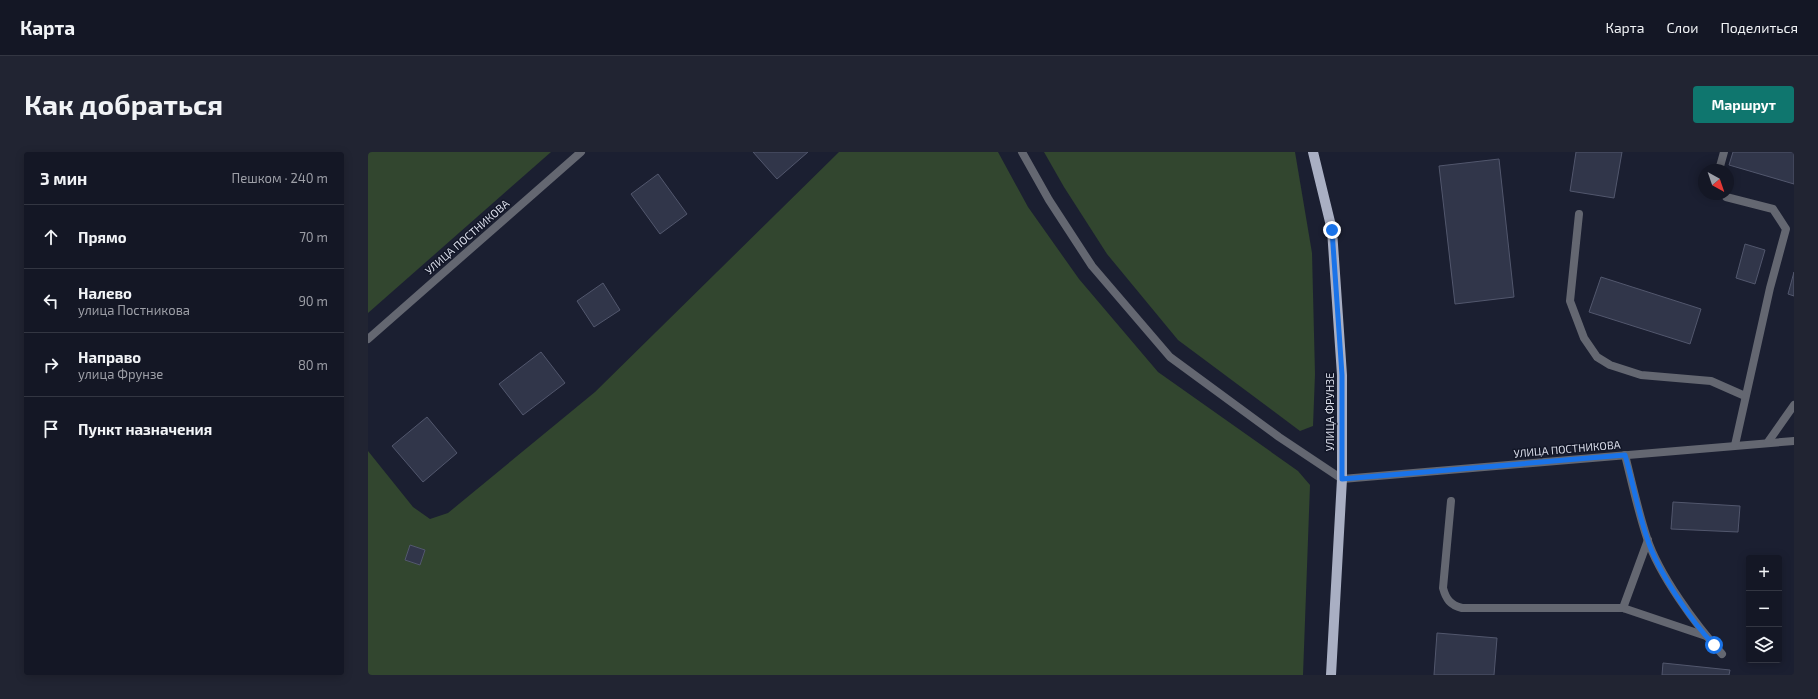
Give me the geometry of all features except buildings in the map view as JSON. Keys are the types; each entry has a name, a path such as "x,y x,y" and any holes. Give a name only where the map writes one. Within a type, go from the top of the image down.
{"main road":[{"name":"УЛИЦА ФРУНЗЕ","path":"1313,152 1332,230 1342,375 1342,479 1331,675"}],"lane":[{"name":"УЛИЦА ПОСТНИКОВА","path":"368,339 581,152"},
{"path":"1022,152 1049,200 1092,266 1170,357 1278,437 1342,479"},
{"path":"1721,164 1724,152"},
{"path":"1734,198 1773,209 1786,229 1770,288 1735,445"},
{"path":"1579,214 1570,301 1584,338 1597,357 1610,365 1641,375 1711,381 1745,396"},
{"path":"1768,442 1794,405"},
{"name":"УЛИЦА ПОСТНИКОВА","path":"1342,479 1794,441"},
{"path":"1625,455 1648,540 1668,581 1706,636 1722,654"},
{"path":"1451,501 1443,588 1446,599 1454,606 1462,608 1623,608 1706,636"},
{"path":"1623,608 1648,540"}],"green space":[{"path":"368,152 551,152 368,313"},
{"path":"839,152 998,152 1028,207 1079,279 1158,372 1298,471 1310,485 1303,675 368,675 368,451 413,507 430,519 448,513 595,392"},
{"path":"1044,152 1295,152 1312,253 1315,374 1313,426 1300,431 1178,340 1107,254 1064,187"}],"route":[{"path":"1332,230 1342,375 1342,479 1625,455 1648,540 1668,581 1706,636 1714,645"}]}
